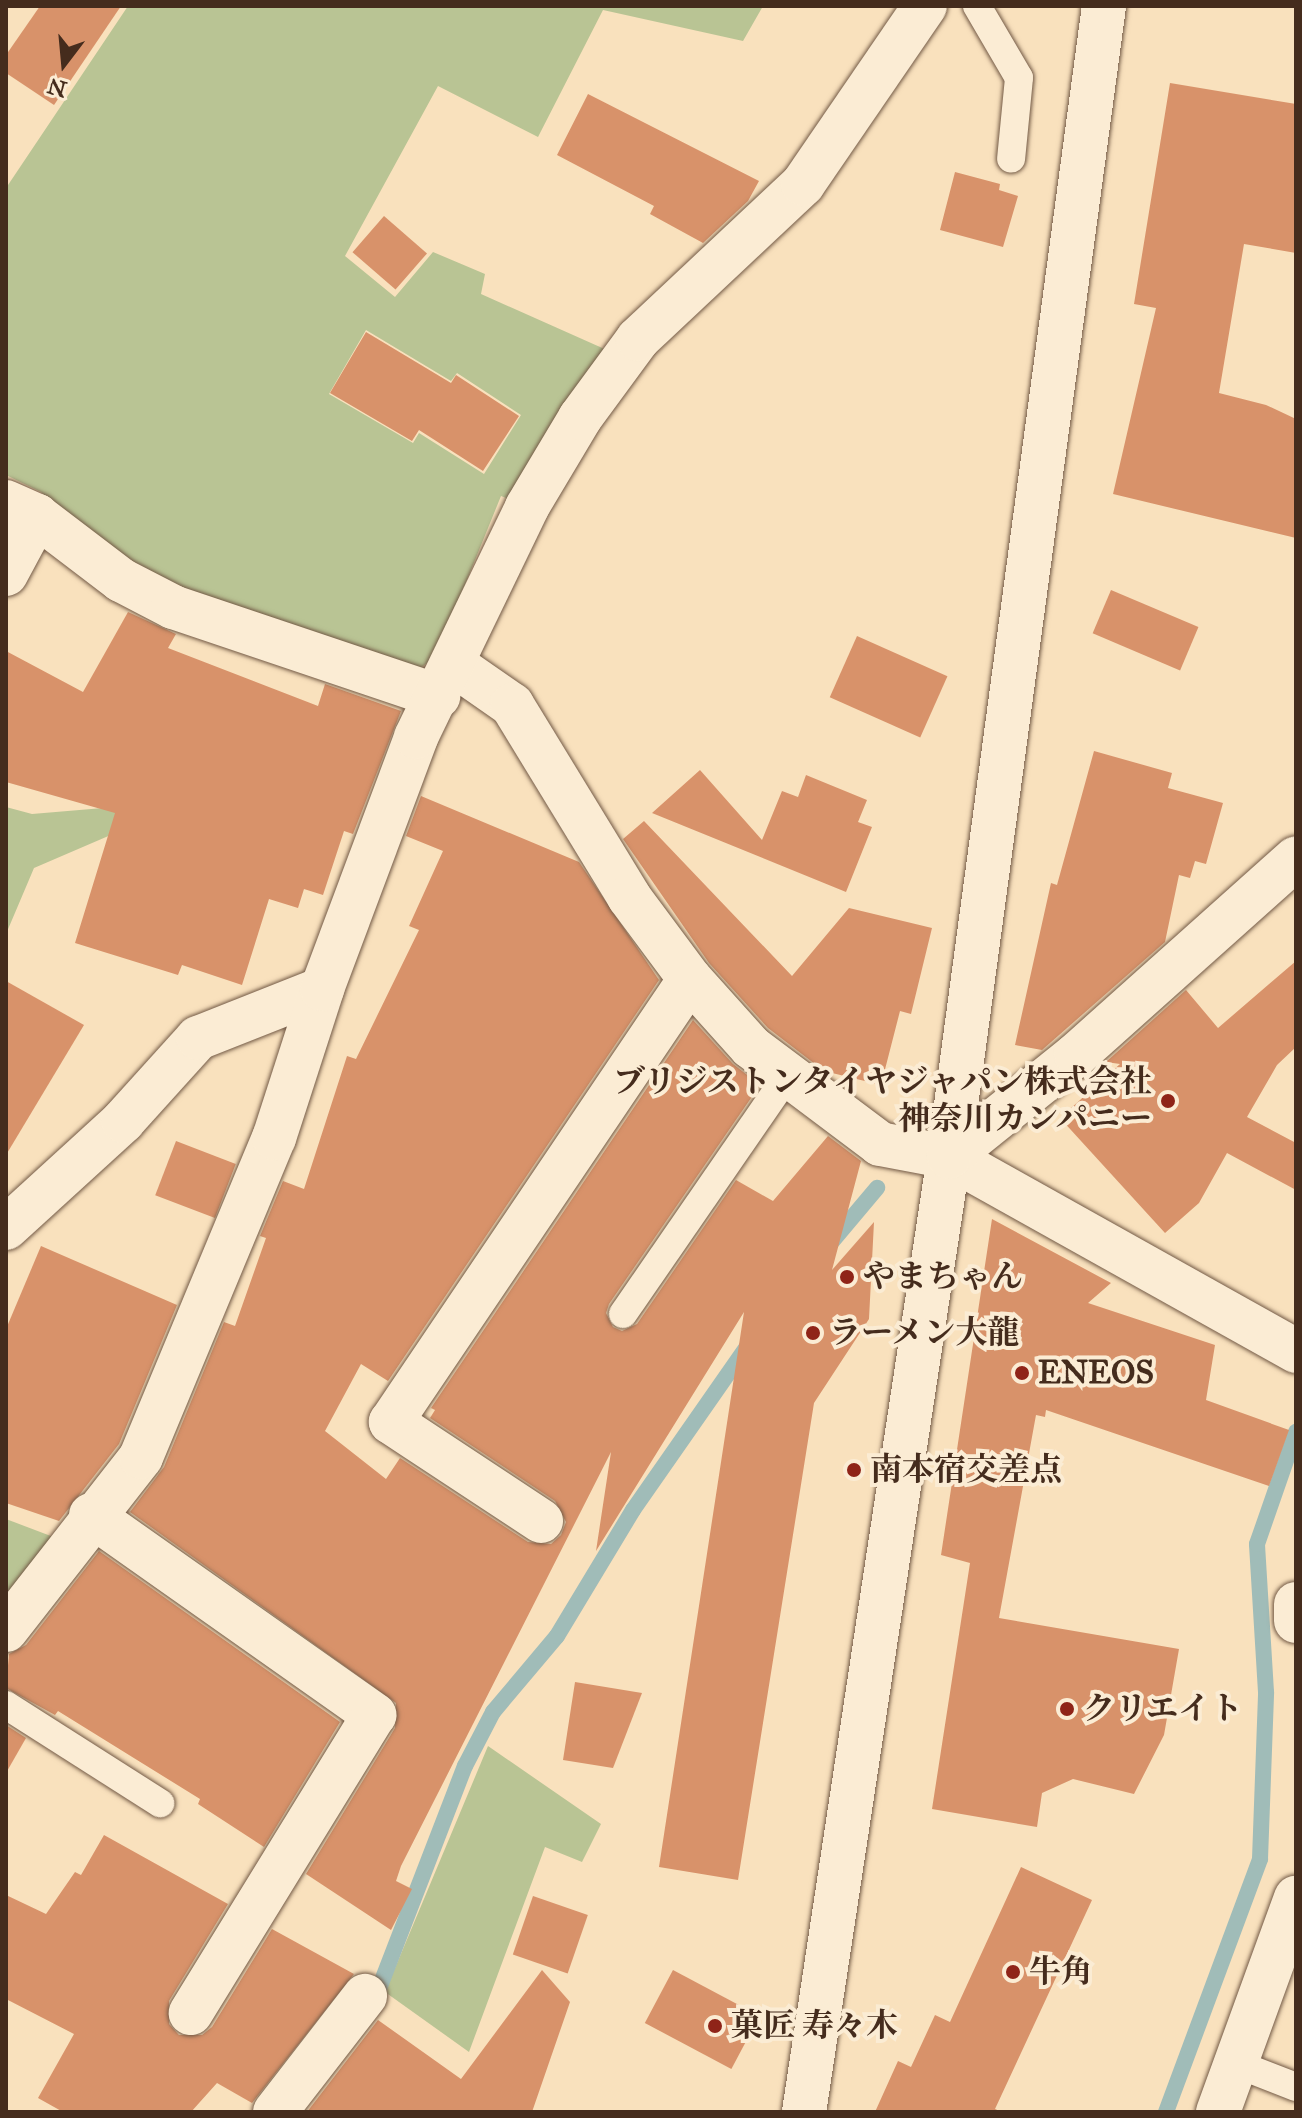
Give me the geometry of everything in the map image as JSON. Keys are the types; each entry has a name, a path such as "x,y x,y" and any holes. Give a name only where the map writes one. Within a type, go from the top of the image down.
{"street":[{"path":"6,1630 91,1515 141,1457 274,1138 322,989 416,737 527,507 580,418 638,339 803,184 925,6"},
{"path":"804,2112 949,1157 1104,6"},
{"path":"6,574 22,509 121,580 173,607 445,680 512,705 629,897 690,979 751,1047 880,1144 949,1157 1294,1344"},
{"path":"949,1157 1076,1055 1296,858"},
{"path":"541,1521 391,1422 690,979"},
{"path":"6,1228 123,1121 198,1038 322,989"},
{"path":"91,1515 374,1715 191,2013"},
{"path":"1296,1604 1296,1621"},
{"path":"1218,2112 1286,1961 1296,1898"},
{"path":"275,2112 365,1996"}],"lane":[{"path":"977,6 1019,78 1011,159"},
{"path":"623,1314 788,1075"},
{"path":"6,1705 160,1803"},
{"path":"1237,2064 1296,2087"}],"green space":[{"path":"128,6 763,6 743,41 603,10 538,137 438,86 345,256 395,297 433,252 485,274 481,294 609,351 521,504 501,496 436,656 414,673 146,578 114,561 41,492 6,475 6,188","holes":["366,330 451,381 457,373 521,415 484,474 419,433 413,443 329,394"]},
{"path":"127,806 120,831 34,868 6,934 6,807 32,814"},
{"path":"6,1519 64,1541 6,1620"},
{"path":"488,1746 601,1824 582,1862 545,1847 469,2052 385,1992"}],"building":[{"path":"40,6 121,6 54,105 6,73 6,55"},
{"path":"1170,83 1296,104 1296,253 1244,244 1219,393 1266,405 1296,419 1296,538 1113,494 1156,308 1134,304"},
{"path":"588,94 759,181 748,201 703,243 650,214 654,206 557,155"},
{"path":"955,172 1000,184 999,190 1018,196 1003,247 940,230"},
{"path":"384,216 427,253 396,290 353,252"},
{"path":"366,332 451,383 456,375 519,416 483,471 419,430 412,441 330,393"},
{"path":"1111,590 1198,627 1180,670 1093,633"},
{"path":"128,612 176,634 168,648 318,706 325,684 401,711 353,834 344,831 323,895 304,889 298,908 269,899 242,985 182,965 178,975 75,943 115,813 6,782 6,651 83,692"},
{"path":"857,636 947,676 920,737 830,697"},
{"path":"1094,751 1172,773 1168,788 1223,803 1206,864 1195,861 1190,878 1179,875 1165,942 1042,1050 1015,1045 1051,883 1057,885"},
{"path":"700,770 762,840 782,791 798,797 806,775 867,800 858,822 872,827 846,892 652,813"},
{"path":"421,796 579,862 659,980 388,1381 361,1364 325,1431 386,1479 400,1458 528,1542 551,1544 561,1535 566,1522 555,1501 430,1418 435,1410 431,1408 693,1020 733,1064 760,1085 609,1304 606,1313 613,1327 622,1331 637,1324 736,1180 773,1201 828,1136 861,1161 832,1270 874,1222 869,1319 814,1403 738,1880 659,1867 744,1312 596,1551 611,1452 401,1866 396,1881 412,1889 391,1930 306,1874 395,1728 396,1703 130,1512 164,1467 224,1322 235,1326 266,1238 260,1236 283,1181 304,1189 347,1056 356,1059 419,930 409,926 443,851 406,836"},
{"path":"644,821 792,976 849,908 932,928 911,1014 900,1011 881,1085 824,1071 768,1028 709,963 623,839"},
{"name":"ブリジストンタイヤジャパン株式会社 神奈川カンパニー","path":"1296,961 1296,1047 1277,1065 1247,1117 1296,1143 1296,1190 1227,1153 1199,1203 1165,1233 1060,1118 1120,1064 1106,1062 1186,990 1218,1028"},
{"path":"6,981 84,1025 6,1155"},
{"path":"176,1141 236,1164 215,1218 155,1195"},
{"path":"992,1219 1111,1283 1088,1303 1215,1345 1206,1400 1289,1430 1269,1486 1046,1410 1045,1417 1036,1415 999,1618 1179,1649 1164,1735 1134,1794 1073,1779 1042,1793 1037,1827 932,1809 970,1563 941,1555"},
{"path":"41,1246 177,1305 119,1444 59,1521 6,1503 6,1329"},
{"path":"99,1551 340,1722 264,1847 198,1804 200,1799 58,1711 55,1715 6,1688 9,1654 26,1645"},
{"path":"575,1682 642,1693 613,1768 563,1760"},
{"path":"6,1725 26,1738 6,1773"},
{"path":"104,1835 228,1904 169,2001 169,2024 179,2035 202,2035 212,2027 272,1929 354,1974 252,2103 217,2083 191,2112 63,2112 38,2098 74,2034 6,1999 6,1895 46,1914 75,1872 81,1875"},
{"path":"1021,1867 1092,1900 995,2109 1002,2112 875,2112 898,2061 911,2067 935,2015 950,2022"},
{"path":"533,1896 588,1915 568,1974 513,1955"},
{"path":"542,1970 570,2002 532,2112 307,2112 378,2020 461,2079"},
{"path":"673,1970 760,2016 731,2069 645,2023"}],"waterway":[{"path":"829,1245 877,1188"},
{"path":"367,1994 380,1986 465,1766 493,1712 557,1636 633,1510 749,1344"},
{"path":"1166,2112 1260,1859 1266,1692 1257,1544 1296,1432"}],"place":[{"name":"ブリジストンタイヤジャパン株式会社 神奈川カンパニー","path":"1168,1101"},
{"name":"やまちゃん","path":"847,1277"},
{"name":"ラーメン大龍","path":"813,1333"},
{"name":"ENEOS","path":"1022,1373"},
{"name":"南本宿交差点","path":"854,1470"},
{"name":"クリエイト","path":"1067,1709"},
{"name":"牛角","path":"1013,1972"},
{"name":"菓匠 寿々木","path":"715,2026"}]}
